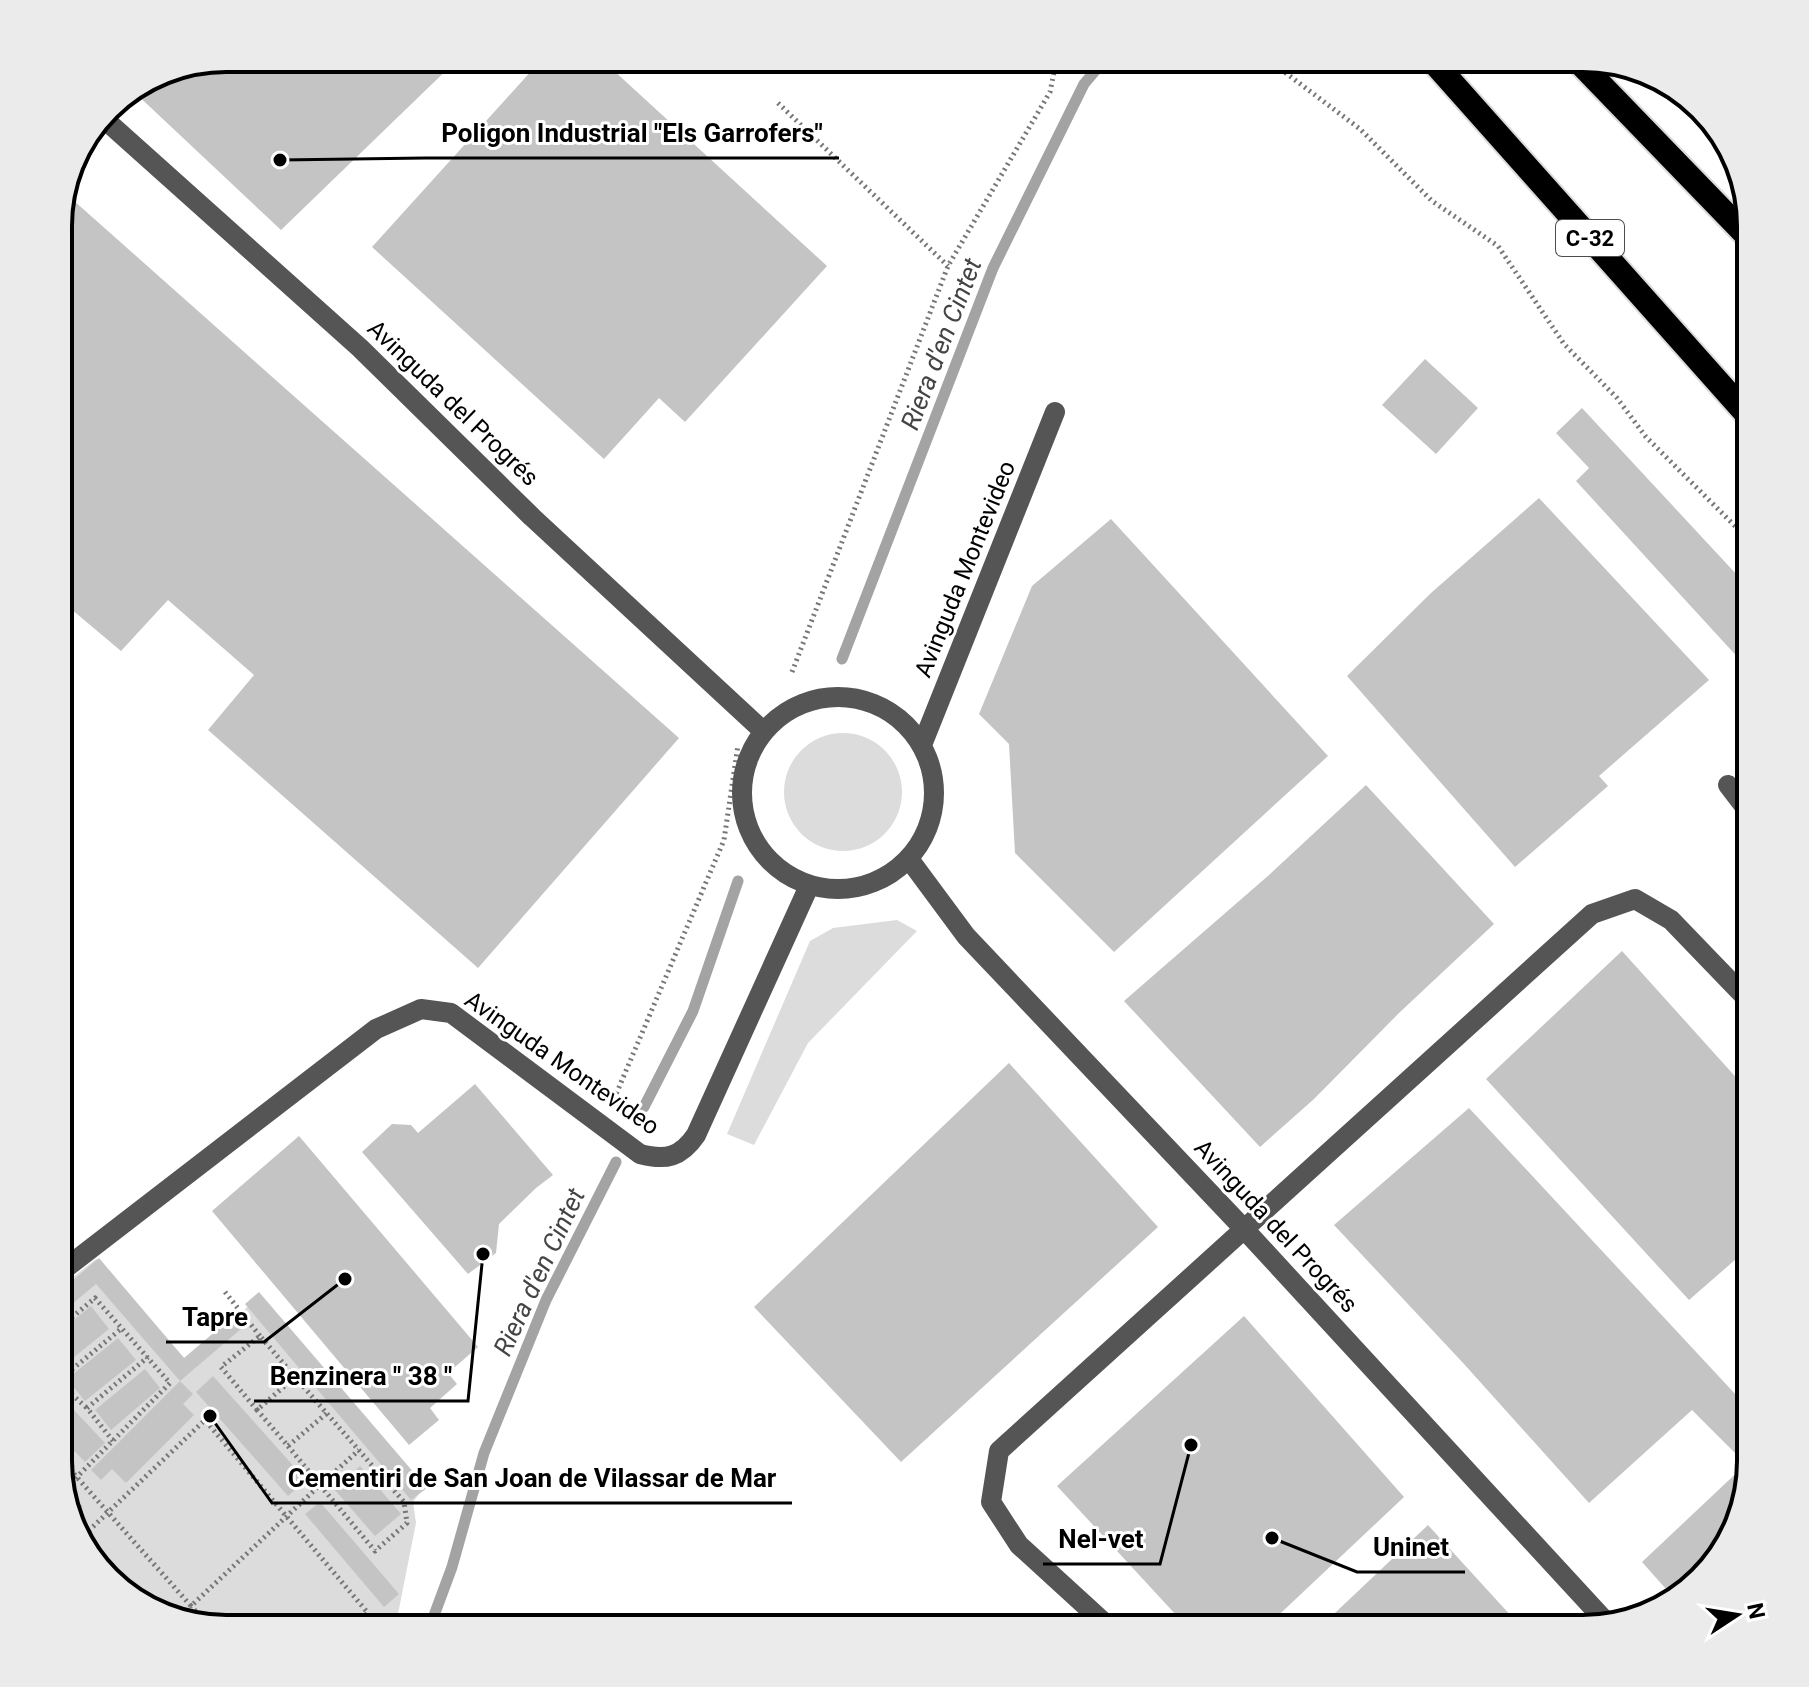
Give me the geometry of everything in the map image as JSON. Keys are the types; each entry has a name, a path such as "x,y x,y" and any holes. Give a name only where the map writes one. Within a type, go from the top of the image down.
{"highway":[{"name":"C-32","path":"1442,72 1737,403"},
{"path":"1589,72 1737,226"}],"street":[{"name":"Avinguda del Progrés","path":"110,125 360,348 532,517 763,731"},
{"name":"Avinguda Montevideo","path":"922,745 1055,412"},
{"path":"849,697 889,710 922,745 934,780 932,815 909,859 888,877 856,889 809,886 768,862 746,827 741,793 746,761 763,731 799,705 815,699 849,697"},
{"path":"1728,785 1737,797"},
{"name":"Avinguda del Progrés","path":"909,859 966,936 1245,1230 1599,1614"},
{"name":"Avinguda Montevideo","path":"72,1263 376,1029 421,1009 451,1013 640,1154 660,1159 687,1149 809,886"},
{"path":"1096,1615 1019,1545 991,1502 999,1451 1592,914 1635,899 1671,920 1737,989"}],"path":[{"path":"792,672 948,266 1050,92 1054,72"},
{"path":"1285,72 1360,129 1432,201 1498,246 1564,344 1617,398 1655,447 1737,528"},
{"path":"778,103 948,266"},
{"path":"612,1105 724,840 743,712"},
{"path":"225,1292 404,1502 407,1523 375,1551 221,1367 260,1336"},
{"path":"72,1317 95,1298 170,1383 73,1481"},
{"path":"72,1370 122,1328"},
{"path":"87,1408 148,1357"},
{"path":"257,1410 295,1377"},
{"path":"72,1395 113,1441"},
{"path":"288,1446 327,1413"},
{"path":"89,1530 205,1420 368,1613 366,1615"},
{"path":"187,1610 359,1450"},
{"path":"72,1472 196,1612"}],"shaded area":[{"path":"843,733 866,737 885,750 898,769 902,792 898,815 885,834 866,847 843,851 820,847 801,834 788,815 784,792 788,769 801,750 820,737"},
{"path":"897,920 917,931 808,1043 754,1145 727,1134 810,941 833,928"},
{"path":"96,1259 186,1360 259,1297 424,1487 413,1502 416,1523 398,1615 206,1614 158,1599 117,1570 93,1538 75,1491 72,1471 72,1278"}],"building":[{"path":"445,72 281,230 141,98 177,80 206,73"},
{"path":"530,72 615,72 827,266 685,422 659,398 604,459 372,247"},
{"path":"74,201 679,738 478,968 208,730 254,675 168,600 121,651 72,610"},
{"path":"1425,359 1478,408 1436,454 1382,405"},
{"path":"1582,408 1737,575 1737,657 1576,481 1589,468 1556,433"},
{"path":"1539,498 1709,680 1599,776 1608,786 1515,867 1347,676 1431,593"},
{"path":"1111,519 1328,756 1114,952 1015,853 1009,744 979,714 1032,586"},
{"path":"1366,785 1494,924 1399,1013 1314,1099 1260,1147 1124,1001 1269,875"},
{"path":"1622,951 1737,1078 1737,1258 1689,1300 1486,1079"},
{"path":"1009,1063 1158,1227 901,1462 754,1307"},
{"path":"475,1084 553,1175 499,1224 496,1253 468,1274 362,1152 392,1124 411,1125 418,1133"},
{"path":"1469,1108 1737,1396 1737,1455 1692,1410 1589,1503 1334,1225"},
{"path":"299,1136 478,1347 448,1373 457,1384 430,1408 439,1420 409,1445 212,1211"},
{"path":"99,1258 184,1358 231,1318 241,1329 180,1381 96,1284 72,1304 72,1281"},
{"path":"259,1292 427,1488 411,1500 245,1304"},
{"path":"91,1306 109,1329 72,1359 72,1322"},
{"path":"1244,1316 1404,1497 1279,1615 1176,1615 1057,1486"},
{"path":"118,1338 136,1360 85,1401 72,1385 72,1375"},
{"path":"145,1369 160,1388 111,1430 95,1410"},
{"path":"213,1376 306,1480 288,1496 196,1392"},
{"path":"180,1381 193,1394 183,1404 194,1415 126,1483 112,1469 101,1480 91,1470"},
{"path":"72,1408 105,1443 85,1462 72,1449"},
{"path":"360,1466 401,1514 375,1536 334,1489"},
{"path":"1736,1473 1729,1510 1711,1546 1692,1570 1667,1590 1642,1562"},
{"path":"320,1502 399,1594 384,1607 305,1514"},
{"path":"1428,1525 1510,1615 1333,1615"}],"waterway":[{"name":"Riera d'en Cintet","path":"842,659 993,268 1084,84 1094,72"},
{"name":"Riera d'en Cintet","path":"644,1107 693,1011 738,881"},
{"name":"Riera d'en Cintet","path":"434,1615 452,1567 484,1453 546,1300 616,1162"}],"place":[{"name":"Poligon Industrial \"Els Garrofers\"","path":"280,160"},
{"name":"Benzinera \" 38 \"","path":"483,1254"},
{"name":"Tapre","path":"345,1279"},
{"name":"Cementiri de San Joan de Vilassar de Mar","path":"210,1416"},
{"name":"Nel-vet","path":"1191,1445"},
{"name":"Uninet","path":"1272,1538"}]}
